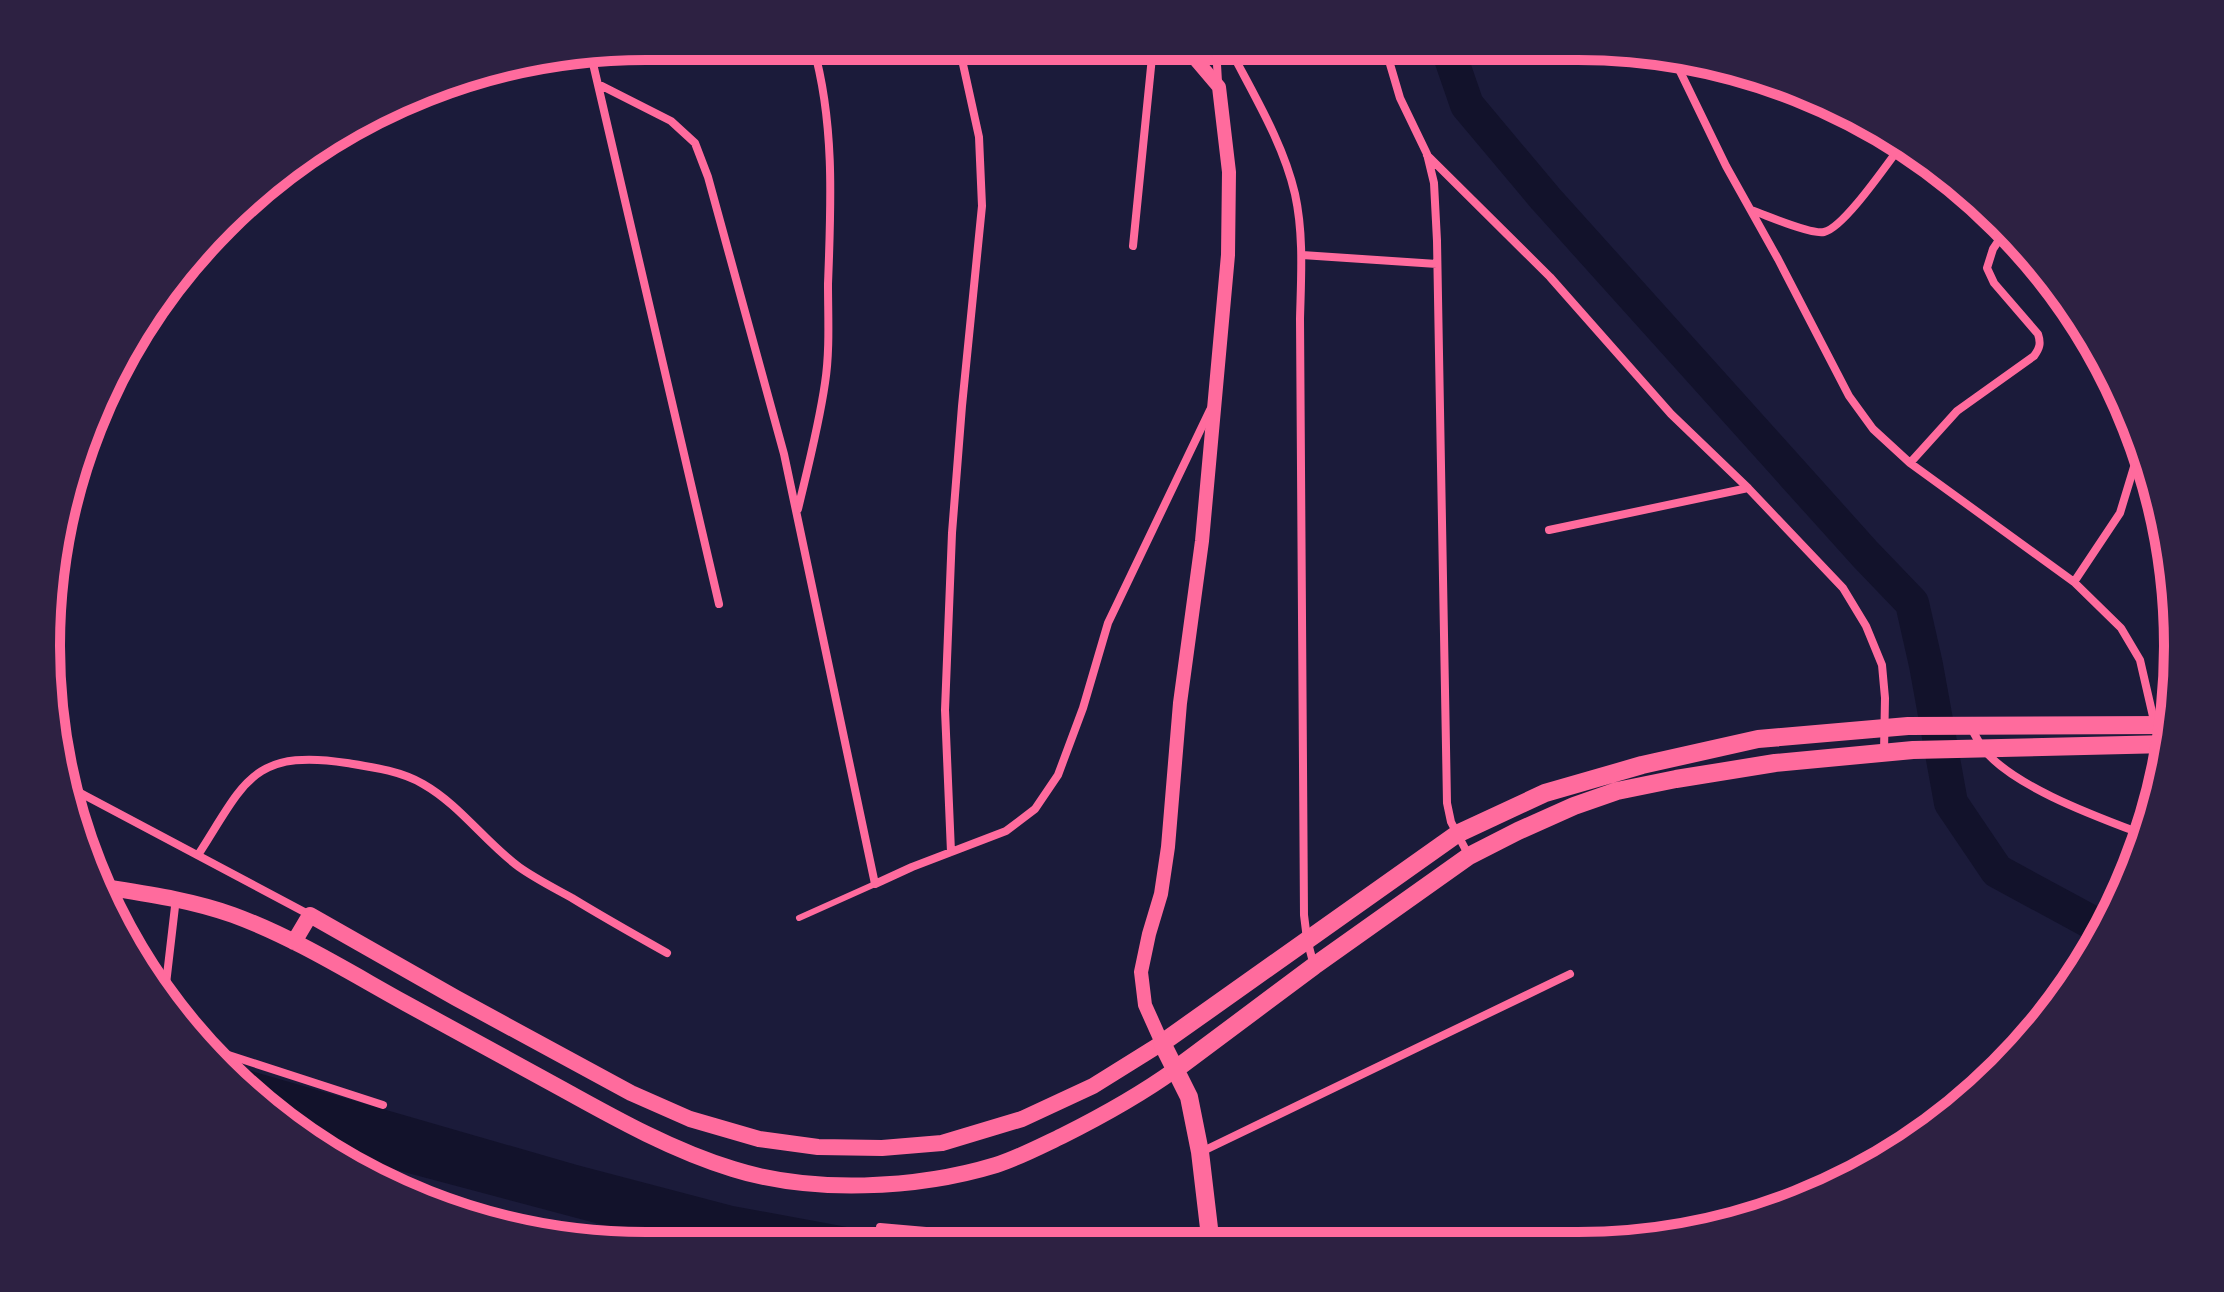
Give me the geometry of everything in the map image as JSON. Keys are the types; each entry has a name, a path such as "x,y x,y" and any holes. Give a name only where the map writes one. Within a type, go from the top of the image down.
{"main road":[{"path":"294,942 310,915 631,1093 690,1119 759,1139 818,1147 882,1148 942,1143 1022,1119 1093,1086 1162,1043 1457,834 1545,793 1642,765 1758,739 1908,726 2159,725"},
{"path":"113,888 176,898 234,916 294,942 604,1112 685,1152 735,1170 796,1182 852,1186 898,1184 956,1175 997,1164 1040,1147 1130,1100 1469,856 1574,806 1617,791 1775,763 1913,750 2155,744"},
{"path":"1162,1043 1189,1097 1200,1152 1209,1232"}],"street":[{"path":"797,513 826,380 829,137 817,60"},
{"path":"951,852 945,710 952,533 982,206 979,137 962,60"},
{"path":"1133,246 1152,60"},
{"path":"1196,60 1219,87"},
{"path":"1162,1043 1145,1005 1141,972 1161,894 1168,847 1180,703 1202,541 1228,255 1229,172 1217,60"},
{"path":"1236,60 1279,147 1295,195 1302,255 1304,899 1307,939 1314,966"},
{"path":"1389,60 1400,98 1427,154 1434,183 1447,803 1451,822 1469,856"},
{"path":"593,63 719,604"},
{"path":"1679,69 1726,166 1849,396 1873,429 1910,463 2074,582 2121,628 2140,660 2160,716"},
{"path":"598,84 671,121 695,143 708,177 784,454 875,884 1006,831 1035,809 1058,775 1083,708 1108,623 1215,398"},
{"path":"1751,210 1812,232 1824,233 1850,211 1895,153"},
{"path":"1427,154 1550,277 1671,414 1748,488 1843,588 1866,626 1882,665 1886,727 1884,753"},
{"path":"1910,463 1957,411 2039,350 2038,334 1994,283 1987,268 1999,240"},
{"path":"1302,255 1437,264"},
{"path":"2074,582 2120,513 2135,464"},
{"path":"1549,530 1748,488"},
{"path":"61,611 61,665"},
{"path":"1970,726 1983,749 2007,771 2035,788 2134,830"},
{"path":"198,855 243,785 264,768 290,760 325,760 379,768 422,783 455,808 493,847 522,869 667,953"},
{"path":"79,792 310,915"},
{"path":"166,982 176,898"},
{"path":"1200,1152 1570,974"},
{"path":"227,1054 383,1105"},
{"path":"880,1227 938,1232"}],"lane":[{"path":"799,918 875,884"}],"shaded area":[{"path":"240,1068 577,1165 733,1206 874,1232 627,1232 372,1163 289,1111"}],"waterway":[{"path":"1451,60 1467,105 1545,198 1912,603 1951,803 1997,871 2094,923"}]}
